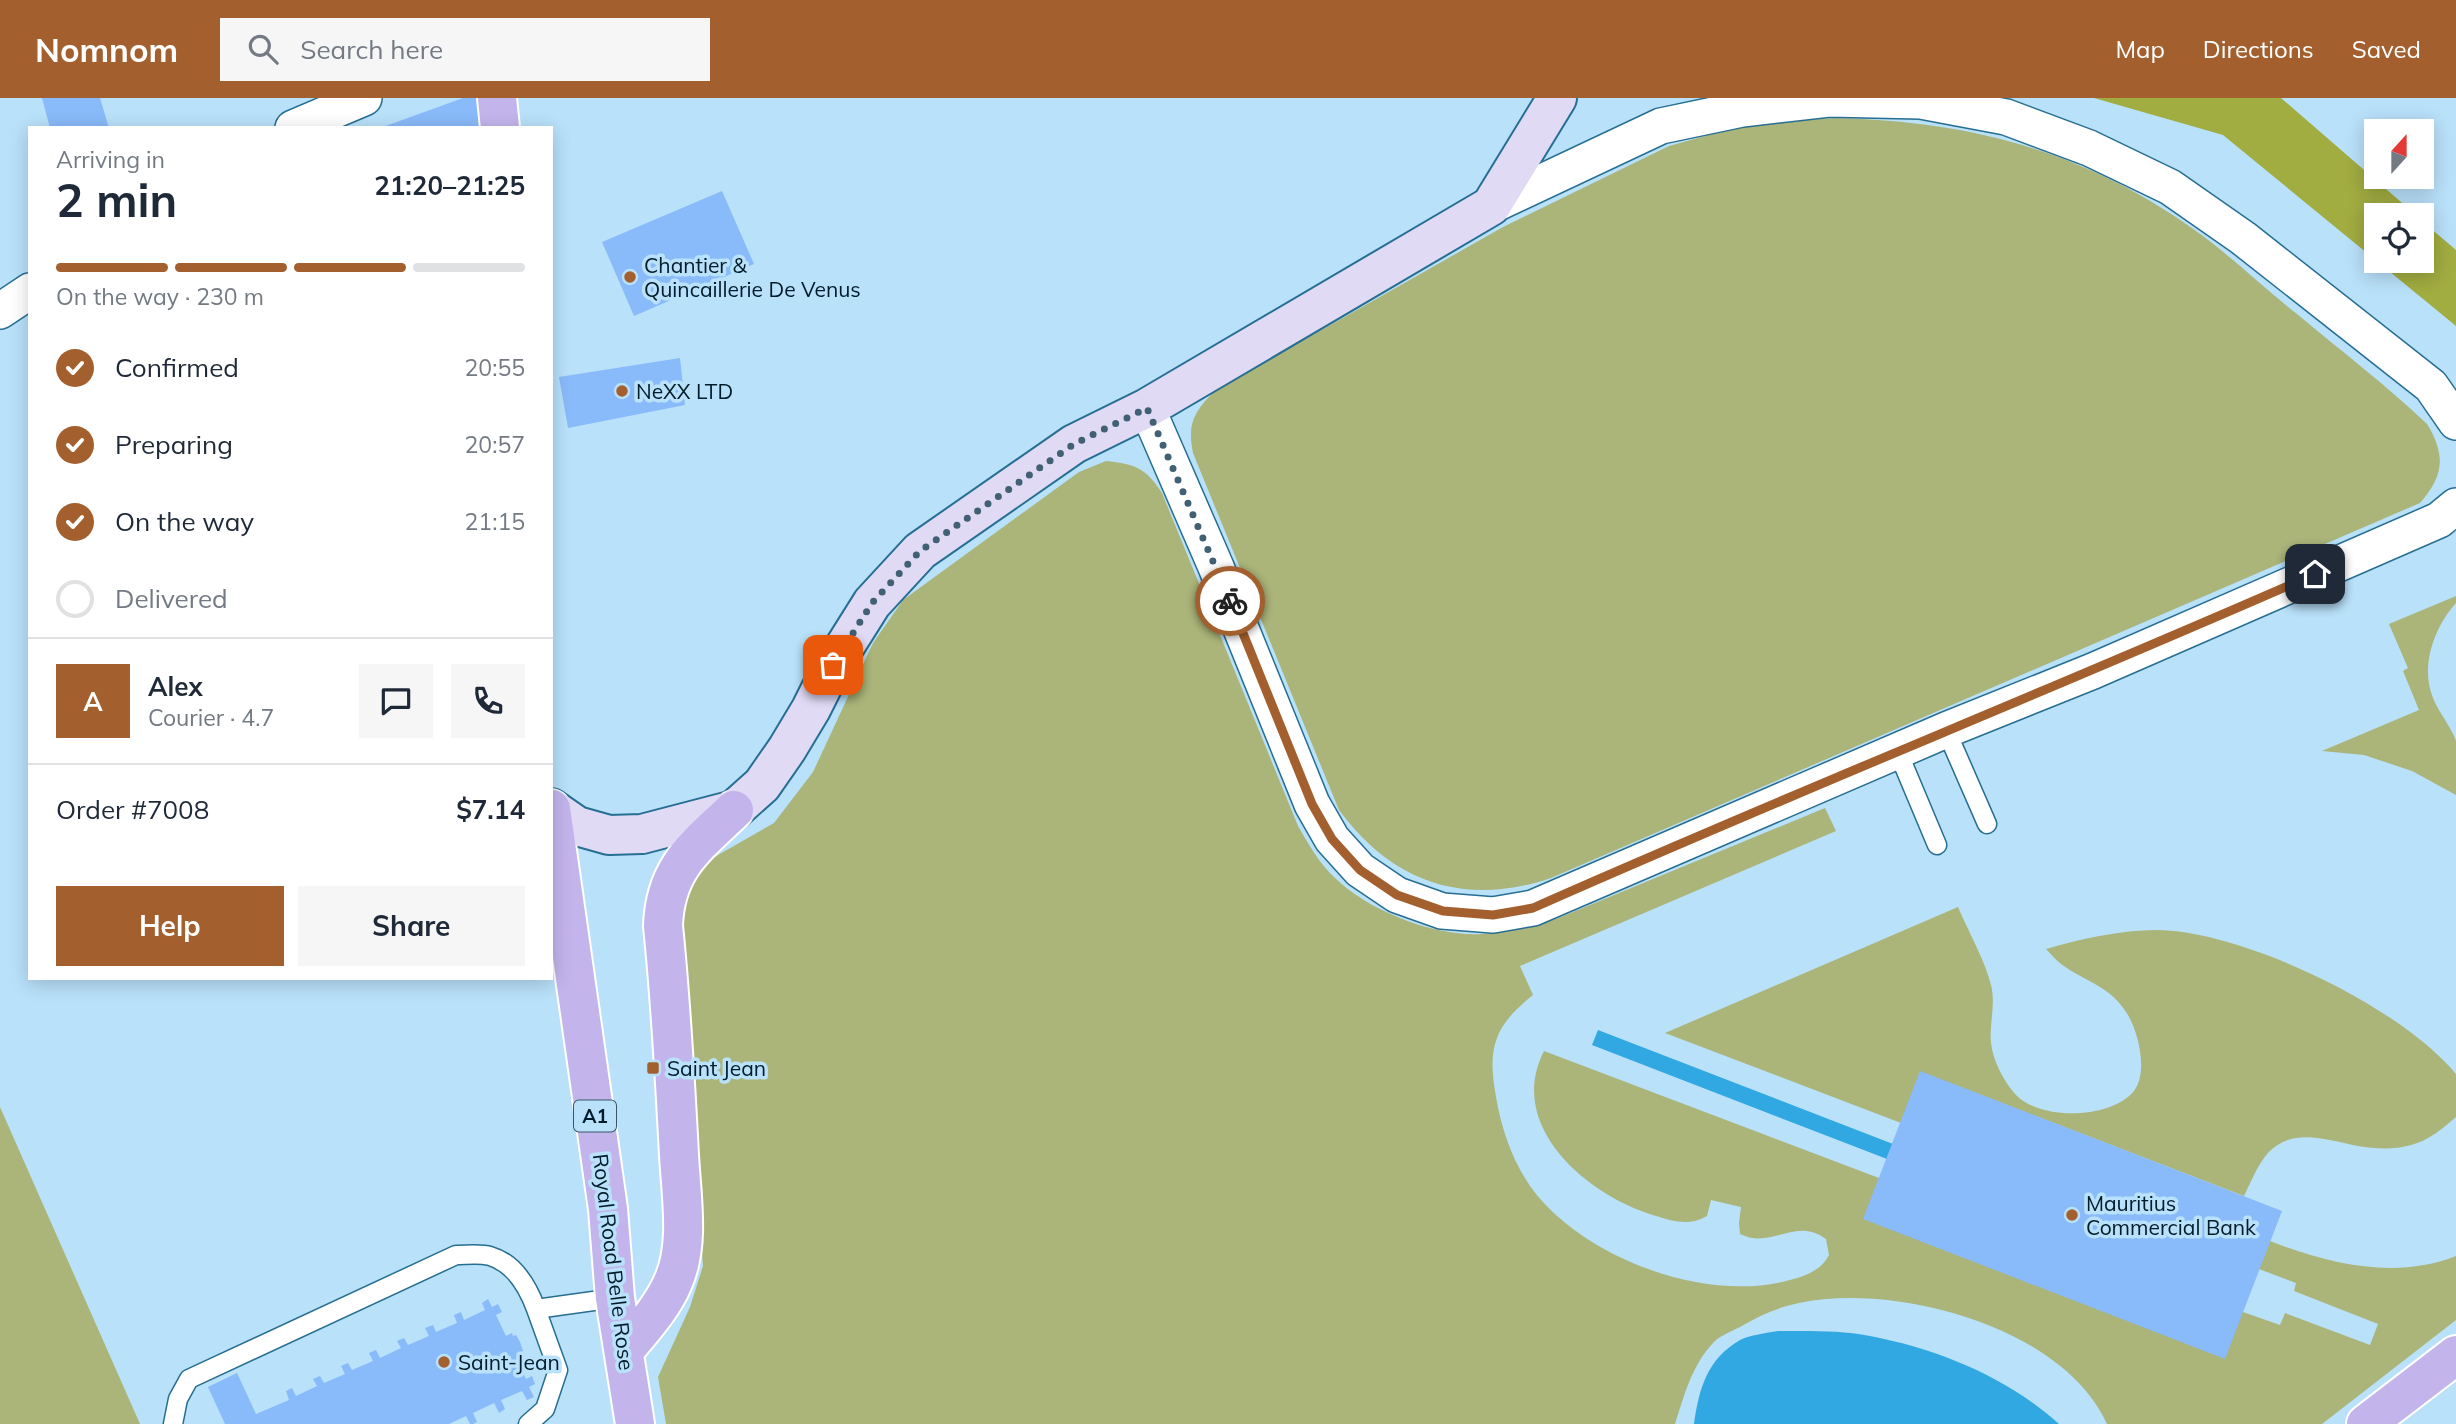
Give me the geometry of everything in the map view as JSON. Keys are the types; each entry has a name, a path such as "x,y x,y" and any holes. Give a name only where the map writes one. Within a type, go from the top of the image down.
{"main road":[{"path":"498,98 500,126"},
{"path":"624,1352 650,1320 674,1281 681,1251 675,1068 663,926 664,904 672,877 693,849 734,810"},
{"name":"Royal Road Belle Rose","path":"553,823 608,1209 615,1297 635,1424"},
{"path":"2366,1424 2456,1355"}],"street":[{"path":"298,126 364,98"},
{"path":"1491,206 1557,98"},
{"path":"553,810 577,826 609,835 642,834 734,810 762,785 787,749 833,665 872,603 920,551 1074,444 1147,408 1491,206 1661,126 1742,109 1829,99 1921,101 2006,117 2089,148 2170,187 2243,238 2431,386 2456,422"},
{"path":"0,311 28,292"},
{"path":"1147,408 1216,567 1312,804 1332,839 1360,870 1397,895 1443,911 1493,915 1533,908 1947,730 2093,671 2439,520 2456,506"}],"lane":[{"path":"1947,730 1987,824"},
{"path":"1898,752 1937,845"},
{"path":"173,1424 178,1399 189,1379 456,1255 489,1255 516,1271 532,1297 558,1370 545,1409 528,1424"},
{"path":"536,1309 615,1297"}],"green space":[{"path":"2094,98 2281,98 2364,170 2364,189 2386,189 2402,203 2364,203 2364,250 2223,135"},
{"path":"1835,118 1935,126 2029,147 2074,163 2160,207 2215,245 2427,424 2439,456 2440,465 2434,484 2420,503 1551,878 1489,890 1460,888 1433,882 1407,871 1360,835 1339,810 1193,453 1191,433 1197,411 1216,390 1503,227 1669,146 1723,131 1779,122"},
{"path":"2434,231 2456,250 2456,326 2392,273 2434,273"},
{"path":"1106,461 1139,469 1151,478 1162,493 1298,826 1319,860 1335,878 1349,890 1384,911 1424,926 1464,934 1519,929 1556,919 1825,808 1836,831 1520,966 1533,995 1502,1028 1493,1051 1493,1080 1505,1136 1521,1172 1536,1194 1586,1238 1617,1256 1650,1270 1685,1280 1720,1285 1754,1286 1792,1279 1816,1269 1829,1255 1826,1239 1815,1233 1804,1231 1763,1238 1740,1234 1741,1207 1711,1200 1707,1216 1682,1222 1630,1207 1605,1193 1560,1155 1545,1132 1536,1106 1535,1079 1544,1051 1879,1178 2280,1325 2285,1313 2370,1345 2378,1324 2294,1291 2296,1283 2259,1269 2270,1241 2339,1262 2386,1268 2410,1267 2456,1256 2456,1320 2322,1424 2107,1424 2085,1390 2054,1361 2016,1338 1973,1319 1927,1306 1882,1299 1838,1298 1776,1309 1716,1340 1694,1371 1675,1424 666,1424 658,1377 690,1307 703,1266 678,917 682,895 704,863 774,823 813,772 873,643 903,600 1079,472"},
{"path":"2456,596 2456,603 2441,624 2431,648 2428,673 2433,698 2456,741 2456,795 2412,771 2364,755 2322,751 2419,710 2403,671 2408,668 2389,624"},
{"path":"1958,907 1991,985 1991,1043 1994,1057 2007,1084 2027,1103 2058,1113 2076,1113 2109,1107 2134,1091 2141,1074 2141,1064 2136,1032 2128,1015 2114,997 2061,964 2046,949 2101,936 2157,930 2193,934 2275,958 2360,999 2398,1023 2431,1049 2456,1074 2456,1117 2435,1134 2398,1148 2371,1148 2310,1137 2287,1140 2267,1154 2244,1196 1921,1072 1901,1123 1665,1033"},
{"path":"0,1107 140,1424 0,1424"}],"water":[{"path":"1598,1030 1893,1144 1887,1159 1592,1045"},
{"path":"1778,1331 1859,1334 1946,1357 2017,1392 2059,1424 1694,1424 1702,1387 1720,1356 1744,1338"}],"building":[{"path":"42,98 100,98 108,126 49,126"},
{"path":"463,98 481,98 483,126 386,126"},
{"path":"722,191 754,264 634,316 602,242"},
{"name":"NeXX LTD","path":"680,358 685,405 568,428 559,377"},
{"name":"Mauritius Commercial Bank","path":"1920,1071 2282,1211 2225,1359 1863,1219"},
{"name":"Saint-Jean","path":"488,1299 492,1307 498,1304 502,1312 496,1315 506,1336 512,1333 520,1342 523,1351 516,1357 526,1379 532,1376 535,1384 529,1387 534,1397 527,1400 522,1391 501,1400 505,1409 499,1413 494,1403 473,1413 477,1422 473,1424 470,1424 466,1416 449,1424 225,1424 208,1387 237,1373 256,1414 289,1400 286,1391 292,1388 296,1396 317,1386 313,1379 320,1376 324,1383 345,1374 341,1366 348,1363 352,1370 373,1361 369,1353 376,1350 380,1358 401,1348 397,1341 404,1338 408,1345 429,1336 425,1328 433,1325 436,1332 457,1323 454,1315 461,1312 464,1320 485,1310 482,1303"}],"way so far":[{"path":"833,665 872,603 920,551 1074,444 1147,408 1230,601"}],"place":[{"name":"Chantier & Quincaillerie De Venus","path":"630,277"},
{"name":"NeXX LTD","path":"622,391"},
{"name":"Saint Jean","path":"653,1068"},
{"name":"Mauritius Commercial Bank","path":"2072,1215"},
{"name":"Saint-Jean","path":"444,1362"}],"route":[{"path":"1230,601 1312,804 1332,839 1360,870 1397,895 1443,911 1493,915 1533,908 2315,574"}]}
